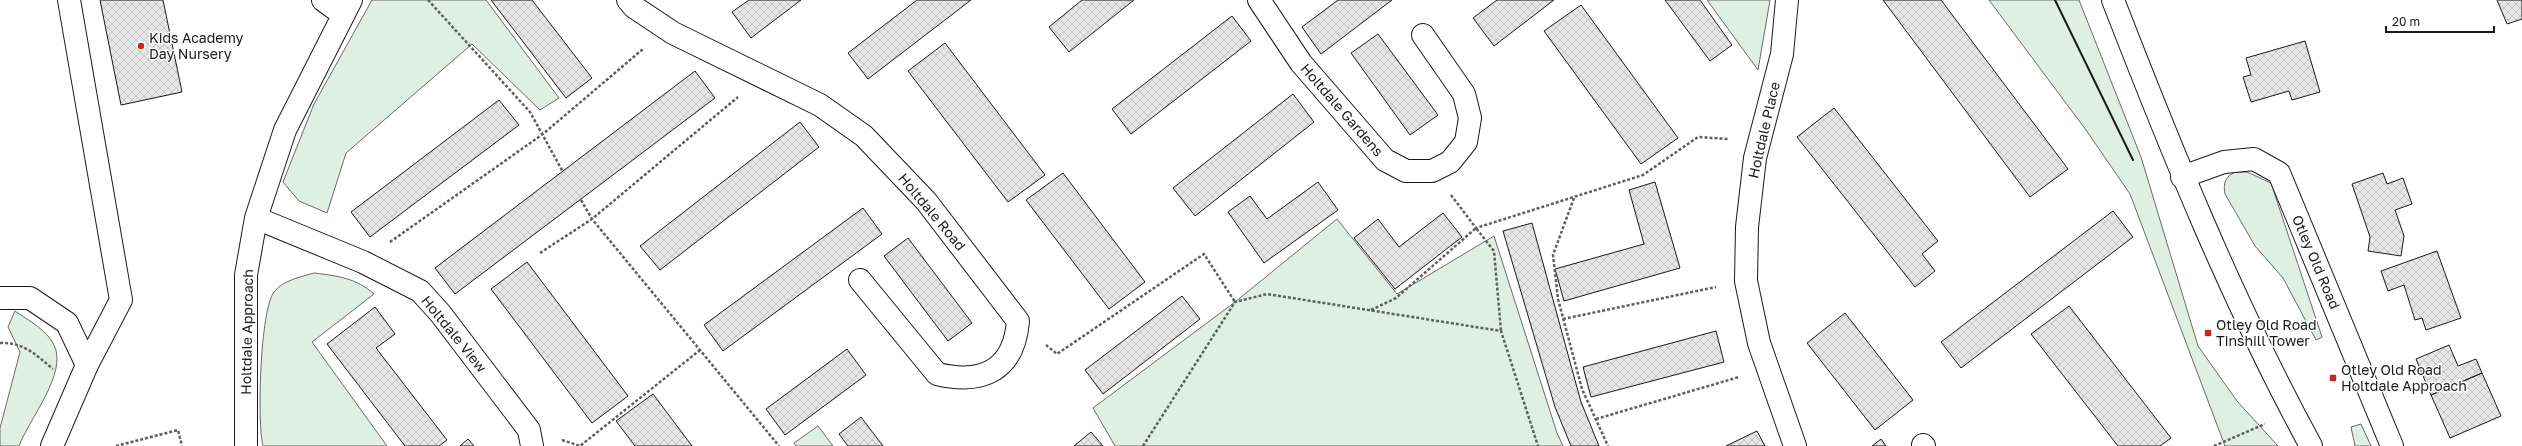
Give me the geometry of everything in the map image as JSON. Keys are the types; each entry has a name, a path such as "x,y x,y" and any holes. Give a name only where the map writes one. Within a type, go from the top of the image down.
{"street":[{"path":"52,446 87,365 121,300 69,0"},
{"path":"323,0 346,7"},
{"name":"Holtdale Road","path":"628,0 634,7 666,30 761,78 820,105 864,136 926,201 1018,320"},
{"name":"Holtdale Gardens","path":"1259,0 1301,63 1385,160 1406,171 1432,171 1450,162 1466,142 1470,118 1464,94 1423,35"},
{"name":"Holtdale Place","path":"1787,0 1782,54 1755,158 1746,227 1746,281 1759,343 1795,446"},
{"path":"2113,0 2182,177 2292,412 2311,446"},
{"name":"Holtdale Approach","path":"246,446 246,275 256,218 285,130 346,7"},
{"name":"Otley Old Road","path":"2182,177 2224,162 2254,159 2279,173 2392,446"},
{"name":"Holtdale View","path":"256,218 363,262 420,292 440,313 529,430 532,446"},
{"path":"860,280 937,374 968,379 988,374 1006,360 1017,338 1018,320"},
{"path":"0,298 30,298 67,323 87,365"}],"path":[{"path":"428,0 530,112 544,134 563,172"},
{"path":"363,262 544,134 666,30"},
{"path":"540,253 592,219 761,78"},
{"path":"1371,310 1396,298 1476,228 1643,175 1698,138 1760,141"},
{"path":"1432,171 1494,252 1501,331 1538,446"},
{"path":"1574,197 1553,256 1558,299 1582,388 1608,446"},
{"path":"581,200 592,219 779,446"},
{"path":"1018,320 1056,354 1204,254 1235,302"},
{"path":"1563,319 1746,281"},
{"path":"1143,446 1235,302 1268,294 1501,331"},
{"path":"0,343 15,342 33,352 77,389"},
{"path":"580,446 700,350"},
{"path":"1596,419 1768,368"},
{"path":"2214,446 2292,412"},
{"path":"116,446 178,430 182,446"}],"green space":[{"path":"372,0 486,0 559,98 540,110 472,44 346,153 327,213 299,201 283,182 314,104"},
{"path":"1707,0 1770,0 1758,70"},
{"path":"1989,0 2079,0 2141,157 2198,346 2237,401 2278,446 2225,446 2130,194 2086,130"},
{"path":"2235,172 2247,172 2271,183 2322,337 2316,340 2283,278 2255,246 2225,194 2224,187 2227,178"},
{"path":"1337,219 1397,294 1494,236 1557,433 1563,446 1115,446 1093,408 1235,302"},
{"path":"314,273 353,281 374,294 312,342 387,446 263,446 260,415 261,367 269,303 274,292 282,285"},
{"path":"15,311 37,326 51,340 57,356 56,369 46,396 19,446 0,446 0,428 20,352 8,327"},
{"path":"2361,424 2371,446 2355,446 2351,427"},
{"path":"818,426 833,446 796,446 794,443"}],"building":[{"name":"Kids Academy Day Nursery","path":"100,0 163,0 182,92 121,105"},
{"path":"491,0 532,0 592,78 566,98"},
{"path":"749,0 801,0 751,38 732,12"},
{"path":"917,0 971,0 868,79 848,53"},
{"path":"1082,0 1134,0 1069,52 1049,27"},
{"path":"1338,0 1392,0 1321,54 1302,27"},
{"path":"1497,0 1554,0 1494,46 1473,18"},
{"path":"1665,0 1700,0 1732,45 1710,61"},
{"path":"1883,0 1941,0 2068,169 2030,197"},
{"path":"2497,0 2522,0 2522,19 2507,24"},
{"path":"1581,5 1678,138 1641,164 1544,31"},
{"path":"1232,16 1251,41 1131,134 1112,109"},
{"path":"1378,34 1438,115 1410,135 1351,53"},
{"path":"2305,41 2320,92 2292,100 2289,91 2251,102 2243,77 2251,75 2246,58"},
{"path":"945,43 1045,175 1008,202 908,71"},
{"path":"695,71 715,98 455,294 435,268"},
{"path":"1293,94 1314,122 1195,216 1173,188"},
{"path":"499,100 519,125 370,237 351,212"},
{"path":"1834,108 1938,241 1922,254 1935,271 1915,287 1797,137"},
{"path":"800,122 819,147 660,270 640,246"},
{"path":"1063,173 1145,282 1109,309 1026,200"},
{"path":"2383,173 2387,184 2403,178 2412,204 2395,210 2404,236 2401,256 2368,251 2370,237 2352,184"},
{"path":"1318,182 1338,210 1264,263 1228,212 1250,196 1267,219"},
{"path":"1655,182 1680,268 1564,301 1555,269 1644,244 1629,190"},
{"path":"863,208 882,234 723,351 704,325"},
{"path":"2113,211 2133,237 1961,368 1941,342"},
{"path":"1443,213 1462,237 1395,289 1354,238 1378,219 1399,247"},
{"path":"1532,223 1581,402 1599,446 1571,446 1555,407 1503,231"},
{"path":"908,238 972,323 948,341 884,256"},
{"path":"2437,251 2461,318 2426,330 2422,318 2415,320 2404,285 2388,291 2381,271"},
{"path":"527,262 628,396 592,423 491,289"},
{"path":"1182,296 1200,319 1103,394 1085,370"},
{"path":"2069,306 2171,438 2160,446 2118,446 2031,334"},
{"path":"375,307 395,334 376,348 447,440 439,446 405,446 327,344"},
{"path":"1845,313 1913,400 1875,430 1807,343"},
{"path":"1716,331 1724,362 1591,397 1583,367"},
{"path":"2449,345 2458,366 2476,359 2482,373 2431,395 2416,359"},
{"path":"847,349 866,375 785,435 766,409"},
{"path":"2482,373 2501,416 2450,438 2431,395"},
{"path":"653,394 692,446 635,446 616,421"},
{"path":"861,417 883,446 848,446 839,434"},
{"path":"1757,431 1765,446 1726,446"},
{"path":"1091,432 1103,446 1074,446"},
{"path":"468,439 474,446 460,446"},
{"path":"1881,439 1886,446 1872,446"}],"wall":[{"path":"2055,0 2133,160"}],"place":[{"name":"Kids Academy Day Nursery","path":"141,46"},
{"name":"Otley Old Road Tinshill Tower","path":"2208,333"},
{"name":"Otley Old Road Holtdale Approach","path":"2333,378"}]}
